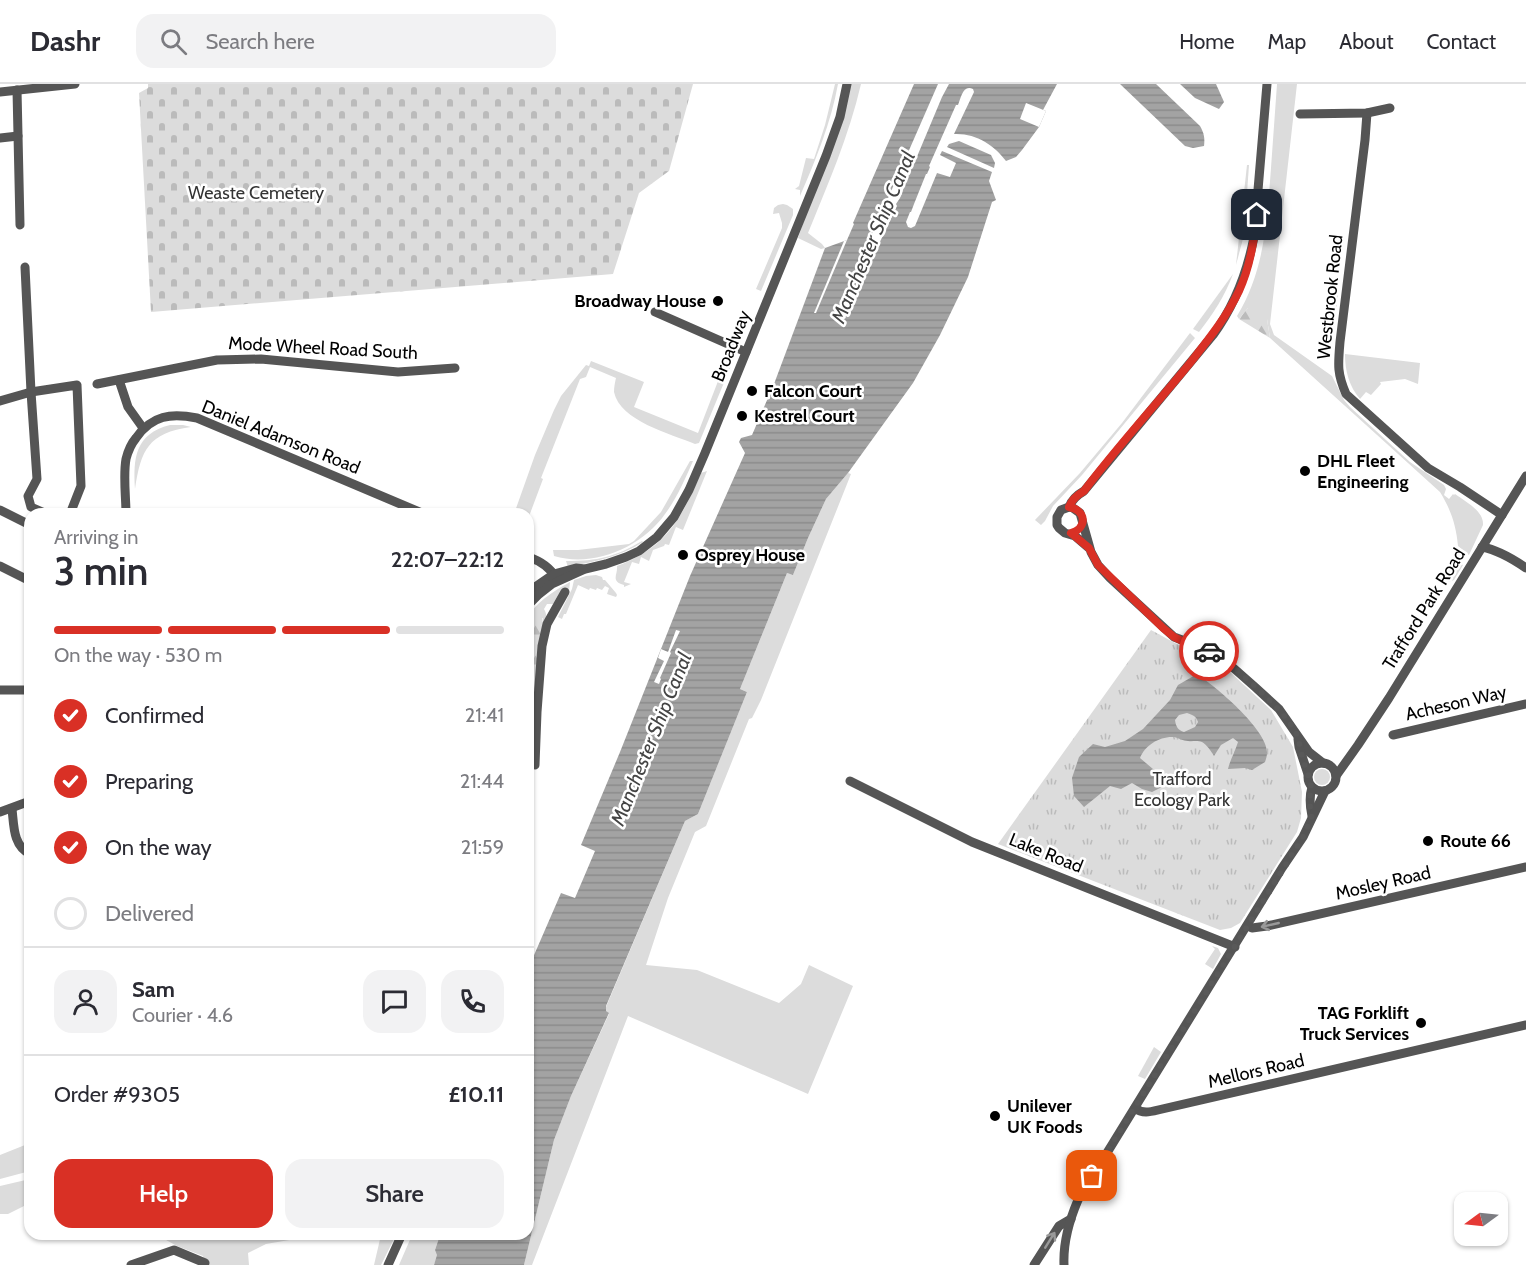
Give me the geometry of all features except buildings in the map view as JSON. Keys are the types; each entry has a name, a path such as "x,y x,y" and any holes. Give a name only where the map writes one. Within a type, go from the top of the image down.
{"street":[{"path":"0,92 75,84"},
{"name":"Broadway","path":"556,578 576,568 585,569 626,557 648,544 668,526 680,508 829,148 840,117 847,84"},
{"path":"1069,507 1213,334 1239,289 1250,260 1254,237 1267,84"},
{"path":"17,90 20,225"},
{"path":"1300,114 1367,113 1390,108"},
{"name":"Westbrook Road","path":"1367,113 1340,342 1338,370 1342,384 1346,394 1428,468 1502,515"},
{"path":"0,138 18,136"},
{"path":"25,267 37,479 28,496 33,508"},
{"path":"654,312 746,351"},
{"name":"Mode Wheel Road South","path":"97,384 217,360 261,359 398,372 455,368"},
{"path":"118,380 128,407 143,428 126,457 126,508"},
{"path":"0,401 31,392 76,386 81,486 72,508"},
{"name":"Daniel Adamson Road","path":"143,428 154,420 169,416 197,418 410,508"},
{"name":"Trafford Park Road","path":"1336,776 1387,701 1526,476"},
{"path":"1084,491 1080,513 1089,548 1098,565 1174,637 1221,657 1279,709 1309,752 1333,768 1336,776 1335,784 1329,790 1316,790 1308,781 1298,737"},
{"path":"1080,513 1069,507 1061,510 1057,517 1057,525 1062,531 1071,533 1089,548"},
{"path":"0,510 24,522"},
{"path":"1071,533 1078,530 1083,523"},
{"path":"1482,547 1492,549 1526,568"},
{"path":"534,559 550,569 556,578"},
{"path":"0,566 24,578"},
{"path":"534,589 556,578"},
{"path":"534,599 556,578"},
{"path":"534,699 547,624 565,592"},
{"path":"0,690 24,690"},
{"name":"Acheson Way","path":"1394,735 1526,704"},
{"path":"534,747 535,765"},
{"path":"1308,774 1314,766 1348,758"},
{"name":"Lake Road","path":"850,781 972,842 1235,946"},
{"path":"1312,787 1310,793 1312,816"},
{"path":"1064,1265 1064,1245 1078,1200 1303,837 1325,791"},
{"path":"0,812 24,804"},
{"path":"12,809 16,841 24,851"},
{"name":"Mosley Road","path":"1248,926 1257,928 1526,867"},
{"name":"Mellors Road","path":"1135,1108 1143,1112 1158,1110 1526,1026"},
{"path":"1034,1265 1059,1226 1071,1219"},
{"path":"388,1265 399,1240"},
{"path":"131,1265 174,1250 205,1263"}],"green space":[{"name":"Weaste Cemetery","path":"148,84 693,84 669,171 639,193 613,274 151,312 139,93 148,88"},
{"path":"835,84 838,84 827,127 800,196 800,190 795,189 799,186 806,158 814,159"},
{"path":"851,84 861,84 856,103 838,160 808,233 825,248 821,249 798,238"},
{"path":"1277,84 1297,84 1270,324 1274,335 1332,376 1350,407 1410,462 1444,485 1446,489 1444,495 1449,499 1455,494 1481,515 1483,525 1469,555 1458,546 1452,518 1440,492 1270,338 1267,311 1248,308 1239,319 1237,316 1254,281 1263,244"},
{"path":"1247,165 1249,165 1244,235 1236,265"},
{"path":"783,204 793,209 793,215 761,291 756,289 782,228 779,213 773,214 774,208"},
{"path":"1233,274 1214,312 1199,332 1193,329"},
{"path":"1334,292 1338,295 1334,328 1329,328"},
{"path":"1264,307 1268,311 1270,338 1239,319 1248,308"},
{"path":"1190,333 1195,338 1082,475 1053,506 1041,525 1035,520 1080,473 1122,423"},
{"path":"730,350 735,356 699,443 695,444 636,419 618,402 614,392 616,378 590,367 586,377 580,379 541,478 543,479 532,508 516,508 535,455 561,396 591,361 644,382 634,407 698,433"},
{"path":"1345,354 1420,363 1418,384 1405,379 1380,382 1381,384 1371,395 1366,392 1360,399 1348,378"},
{"path":"170,425 191,427 165,434 149,446 140,464 135,489 136,458 143,441 149,434"},
{"path":"690,461 693,461 673,502 655,526 644,536 616,552 601,557 569,559 554,556 553,550 578,550 629,544 634,541 661,512"},
{"path":"707,471 683,530 676,527 669,545 665,544 653,550 649,561 641,557 639,564 632,562 624,582 631,584 624,587 617,582 617,566 648,550 670,530 679,518 701,473"},
{"path":"848,473 851,474 761,700 752,718 749,719 706,826 695,832 668,898 646,965 697,970 779,1003 801,984 809,965 853,986 808,1094 628,1016 532,1265 524,1265 530,1240 534,1240 534,1223 554,1140 571,1096 609,1014 606,1007 685,821 698,814 747,692 740,689 787,573 793,575 826,499"},
{"path":"642,541 616,555 598,560 568,567 566,561 606,557"},
{"path":"1455,561 1463,565 1454,580 1449,582 1444,579"},
{"path":"586,576 602,577 616,593 616,597 607,594 609,588 605,586 602,590 590,588 589,590 578,585 566,614 562,619 558,617 574,580"},
{"path":"570,582 569,591 553,604 547,604 544,609 546,618 543,626 543,618 534,619 534,609 553,592"},
{"path":"539,612 542,614 543,626 534,694 534,619"},
{"name":"Trafford Ecology Park","path":"1151,630 1186,649 1217,660 1271,710 1293,747 1302,792 1301,818 1297,832 1240,923 1231,928 1220,930 998,844"},
{"path":"1319,769 1325,769 1330,777 1328,783 1319,785 1314,780 1314,774"},
{"path":"1212,946 1218,948 1221,954 1213,969 1205,964 1215,949"},
{"path":"1154,1047 1161,1052 1145,1079 1138,1076"},
{"path":"24,1145 24,1173 0,1179 0,1155"},
{"path":"24,1180 24,1206 8,1214 0,1214 0,1186"},
{"path":"166,1240 289,1240 266,1244 248,1253 249,1265 206,1265 203,1256"},
{"path":"380,1240 394,1240 381,1265 374,1265"},
{"path":"410,1240 438,1240 435,1250 438,1255 434,1265 399,1265"}],"water":[{"name":"Manchester Ship Canal","path":"914,84 938,84 868,244 872,250 877,248 897,206 914,160 949,84 1057,84 1043,110 1046,111 1039,127 1016,157 1006,161 984,141 962,134 954,134 974,92 973,89 967,88 956,105 906,222 908,227 915,226 937,173 950,177 956,163 940,155 942,151 992,172 989,181 996,200 992,202 968,277 940,335 913,383 848,473 826,499 793,575 787,573 740,689 747,692 698,814 685,821 606,1006 606,1011 609,1013 571,1096 554,1140 534,1223 534,955 561,893 575,898 595,851 581,845 690,576 745,453 739,442 741,438 752,435 774,384 825,248 847,240"},
{"path":"1120,84 1156,84 1200,126 1204,136 1204,146 1193,148 1185,146"},
{"path":"1180,84 1216,84 1224,102 1219,109 1195,98"},
{"path":"959,141 991,155 995,163 994,168 947,147"},
{"path":"1197,674 1216,688 1239,709 1259,733 1265,743 1267,753 1265,762 1252,770 1228,769 1238,742 1233,738 1221,745 1214,756 1202,742 1186,741 1174,737 1163,738 1149,745 1140,758 1153,769 1166,775 1166,785 1152,792 1132,783 1121,789 1110,786 1084,807 1074,796 1072,778 1079,757 1093,744 1105,747 1125,741 1143,729 1170,700 1178,685","holes":["1187,713 1195,717 1198,722 1195,727 1184,732 1178,728 1175,720 1179,715"]},
{"path":"438,1240 530,1240 524,1265 434,1265 437,1255 435,1250"}],"pier":[{"path":"1026,103 1046,111 1039,127 1020,119"},
{"path":"847,240 816,313 814,313 844,241"},
{"path":"676,630 680,631 659,684 654,682 664,661 658,658 661,649 668,652"}],"way so far":[{"path":"1092,1176 1303,837 1312,816 1310,808 1312,787 1308,781 1298,737 1279,709 1221,657 1209,651"}],"place":[{"name":"Broadway House","path":"718,301"},
{"name":"Falcon Court","path":"752,391"},
{"name":"Kestrel Court","path":"742,416"},
{"name":"DHL Fleet Engineering","path":"1305,471"},
{"name":"Osprey House","path":"683,555"},
{"name":"Route 66","path":"1428,841"},
{"name":"TAG Forklift Truck Services","path":"1421,1023"},
{"name":"Unilever UK Foods","path":"995,1116"}],"route":[{"path":"1209,651 1174,637 1110,578 1098,565 1089,548 1071,533 1081,527 1083,519 1077,510 1069,507 1174,383 1225,316 1233,303 1250,260 1257,215"}]}
